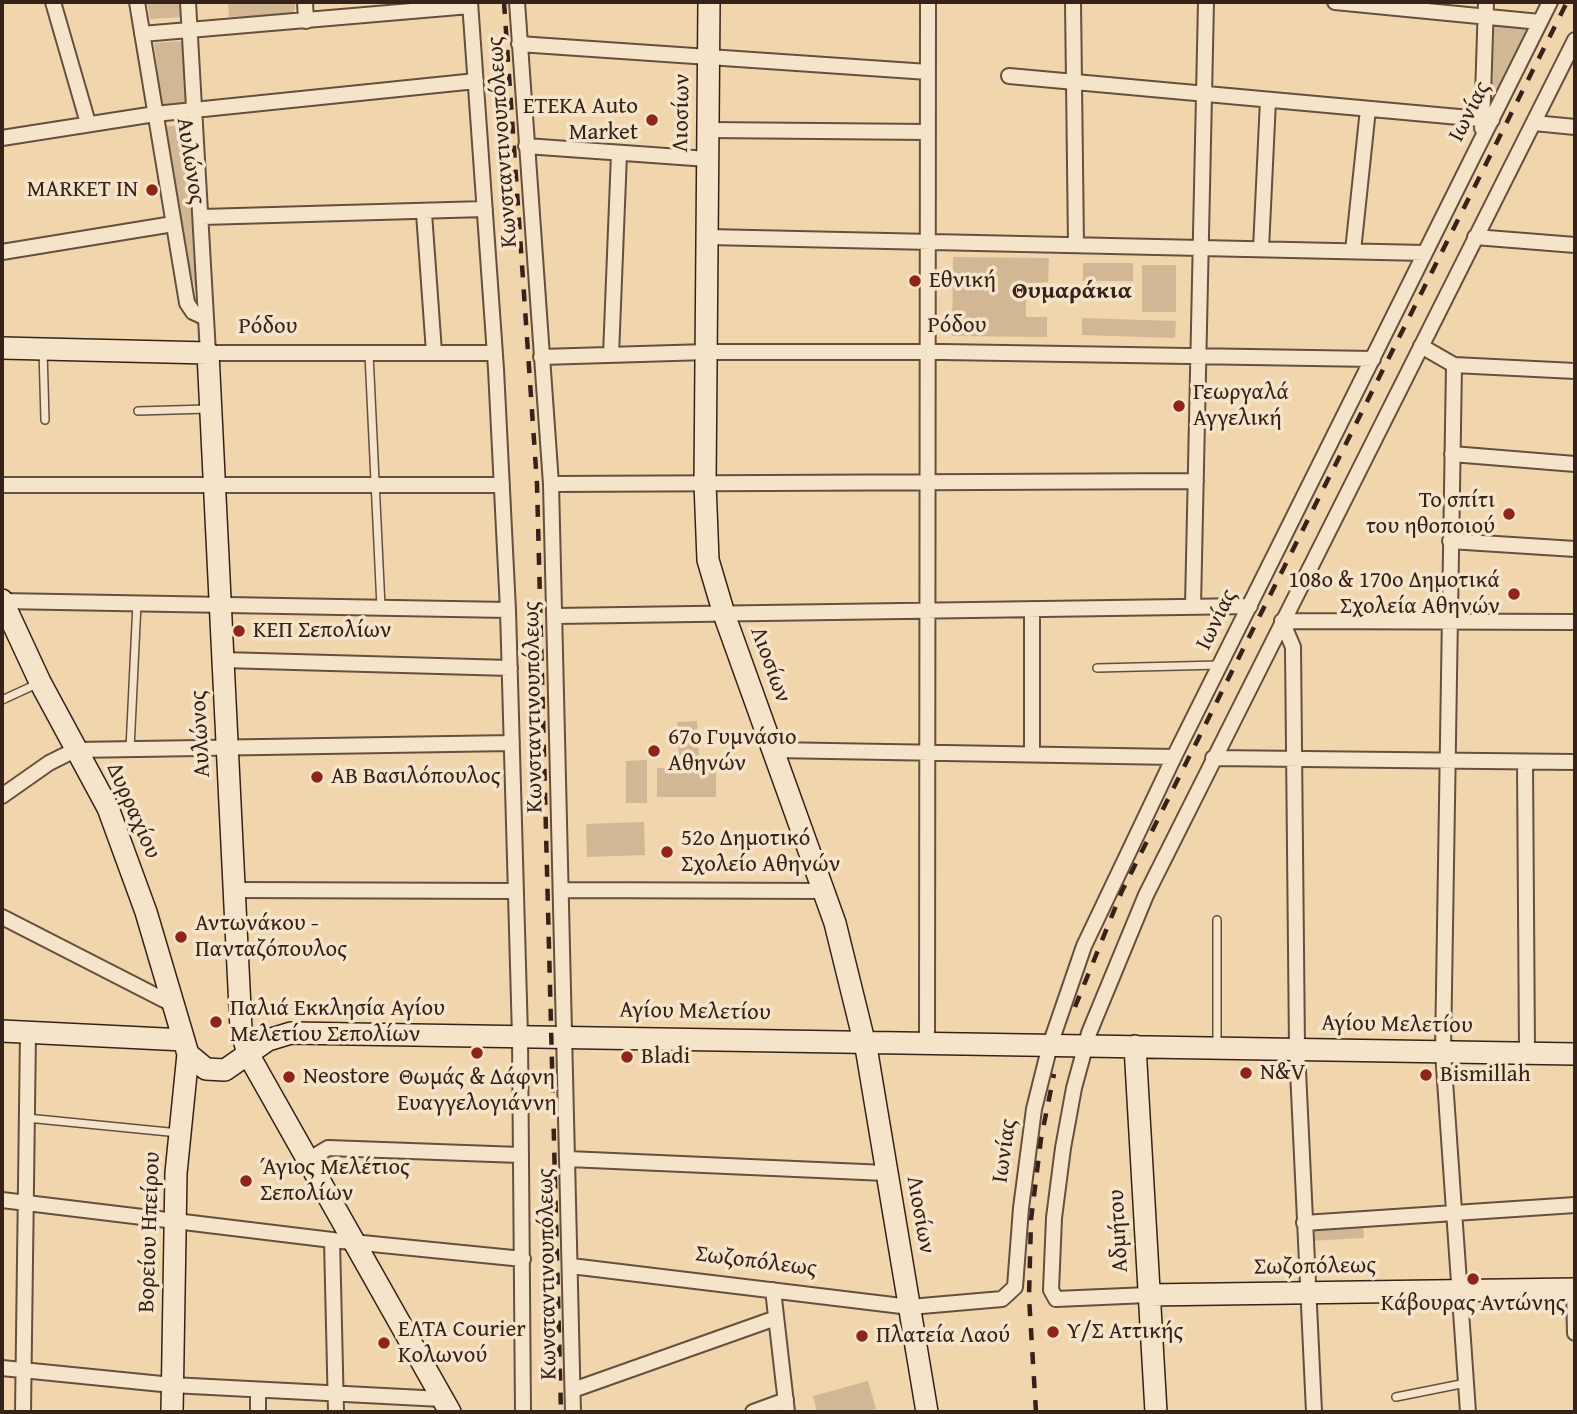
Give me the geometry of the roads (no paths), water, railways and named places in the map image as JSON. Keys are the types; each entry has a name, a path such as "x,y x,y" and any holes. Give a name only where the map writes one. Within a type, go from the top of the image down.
{"main road":[{"name":"Λιοσίων","path":"709,2 705,483 708,560 724,614 825,891 865,1042 927,1412"},
{"name":"Ρόδου","path":"2,348 208,353"},
{"name":"Αυλώνος","path":"208,353 239,1005 248,1054 446,1406"},
{"name":"Δυρραχίου","path":"2,601 40,682 108,808 146,912 186,1047"},
{"path":"2,1031 186,1047"},
{"name":"Αγίου Μελετίου","path":"186,1047 201,1066 219,1071 231,1068 272,1038 291,1033 1575,1054"},
{"name":"Αδμήτου","path":"1135,1046 1156,1412"},
{"name":"Βορείου Ηπείρου","path":"172,1412 174,1219 186,1047"},
{"name":"Σωζοπόλεως","path":"1148,1295 1574,1289"}],"street":[{"path":"53,2 88,122"},
{"name":"Αυλώνος","path":"137,2 187,303 193,312 206,318"},
{"name":"Αυλώνος","path":"188,2 208,353"},
{"path":"305,2 306,21"},
{"name":"Κωνσταντινουπόλεως","path":"517,2 551,484 573,1412"},
{"path":"926,1043 928,2"},
{"path":"1073,2 1076,245"},
{"path":"1193,606 1206,2"},
{"path":"1335,2 1486,9 1540,22"},
{"name":"Ιωνίας","path":"1015,1287 1021,1208 1034,1109 1050,1045 1084,946 1174,757 1482,140 1487,120 1550,2"},
{"path":"142,34 470,4"},
{"name":"Κωνσταντινουπόλεως","path":"470,4 485,209 508,610 520,1036 523,1412"},
{"path":"1009,76 1487,120 1486,9"},
{"path":"1085,1046 1146,895 1575,40"},
{"path":"519,44 928,72"},
{"path":"2,138 88,122 476,81"},
{"path":"1261,249 1268,100"},
{"path":"1353,251 1367,109"},
{"path":"1534,123 1575,127"},
{"path":"708,130 928,132"},
{"path":"526,146 708,159"},
{"path":"611,355 619,153"},
{"path":"202,217 424,213 485,209"},
{"path":"424,213 434,352"},
{"path":"2,252 173,224"},
{"path":"708,237 1424,253"},
{"path":"1475,237 1575,245"},
{"path":"1421,345 1454,365 1575,371"},
{"name":"Ρόδου","path":"541,357 706,352 928,352 1373,359"},
{"name":"Ρόδου","path":"208,353 494,353"},
{"path":"1454,365 1445,762 1443,1052 1468,1412"},
{"path":"1452,454 1575,464"},
{"path":"551,484 1196,481"},
{"path":"2,485 502,485"},
{"path":"1450,541 1575,549"},
{"path":"2,601 508,610"},
{"path":"555,616 1250,606"},
{"path":"1032,609 1032,754"},
{"path":"1282,621 1575,622"},
{"path":"1282,621 1293,647 1297,1049 1314,1412"},
{"path":"223,660 510,668"},
{"path":"2,796 49,763 75,750 512,743"},
{"path":"774,750 1174,757"},
{"path":"1213,758 1575,762"},
{"path":"1525,762 1527,1053"},
{"path":"235,890 515,891"},
{"path":"562,890 825,891"},
{"path":"2,917 174,1005"},
{"path":"23,1412 28,1032"},
{"name":"Σωζοπόλεως","path":"1085,1046 1063,1148 1054,1218 1051,1290 1056,1298 1148,1295"},
{"path":"308,1160 328,1148 520,1155"},
{"path":"568,1159 886,1173"},
{"path":"2,1200 332,1240 523,1259"},
{"path":"1304,1223 1575,1205"},
{"path":"332,1240 335,1412"},
{"name":"Σωζοπόλεως","path":"571,1266 910,1307 1002,1298 1015,1287"},
{"path":"1574,1289 1575,1333"},
{"path":"752,1412 787,1406 773,1290"},
{"path":"573,1390 776,1318"},
{"path":"2,1368 172,1385 335,1394 446,1406"},
{"path":"258,1390 258,1412"}],"lane":[{"path":"43,350 45,419"},
{"path":"369,354 381,607"},
{"path":"138,411 212,409"},
{"path":"130,749 137,603"},
{"path":"1097,668 1221,665"},
{"path":"2,700 40,682"},
{"path":"1217,920 1217,1048"},
{"path":"27,1118 179,1133"},
{"path":"1396,1396 1466,1383"}],"railway":[{"path":"504,2 537,484 561,1412"},
{"path":"1075,1007 1122,891 1567,2"},
{"path":"1036,1412 1029,1297 1031,1220 1041,1139 1054,1074"}],"place":[{"name":"ETEKA Auto Market","path":"652,120"},
{"name":"MARKET IN","path":"152,190"},
{"name":"Εθνική","path":"915,281"},
{"name":"Γεωργαλά Αγγελική","path":"1179,406"},
{"name":"Το σπίτι του ηθοποιού","path":"1509,514"},
{"name":"108ο & 170ο Δημοτικά Σχολεία Αθηνών","path":"1514,594"},
{"name":"ΚΕΠ Σεπολίων","path":"239,631"},
{"name":"67ο Γυμνάσιο Αθηνών","path":"654,751"},
{"name":"ΑΒ Βασιλόπουλος","path":"317,777"},
{"name":"52ο Δημοτικό Σχολείο Αθηνών","path":"667,852"},
{"name":"Αντωνάκου - Πανταζόπουλος","path":"181,937"},
{"name":"Παλιά Εκκλησία Αγίου Μελετίου Σεπολίων","path":"216,1022"},
{"name":"Θωμάς & Δάφνη Ευαγγελογιάννη","path":"477,1053"},
{"name":"Bladi","path":"627,1057"},
{"name":"N&V","path":"1246,1073"},
{"name":"Bismillah","path":"1426,1075"},
{"name":"Neostore","path":"289,1077"},
{"name":"Άγιος Μελέτιος Σεπολίων","path":"246,1181"},
{"name":"Κάβουρας Αντώνης","path":"1473,1279"},
{"name":"Υ/Σ Αττικής","path":"1053,1332"},
{"name":"Πλατεία Λαού","path":"862,1336"},
{"name":"ΕΛΤΑ Courier Κολωνού","path":"384,1343"}],"district":[{"name":"Θυμαράκια","path":"1072,292"}]}
